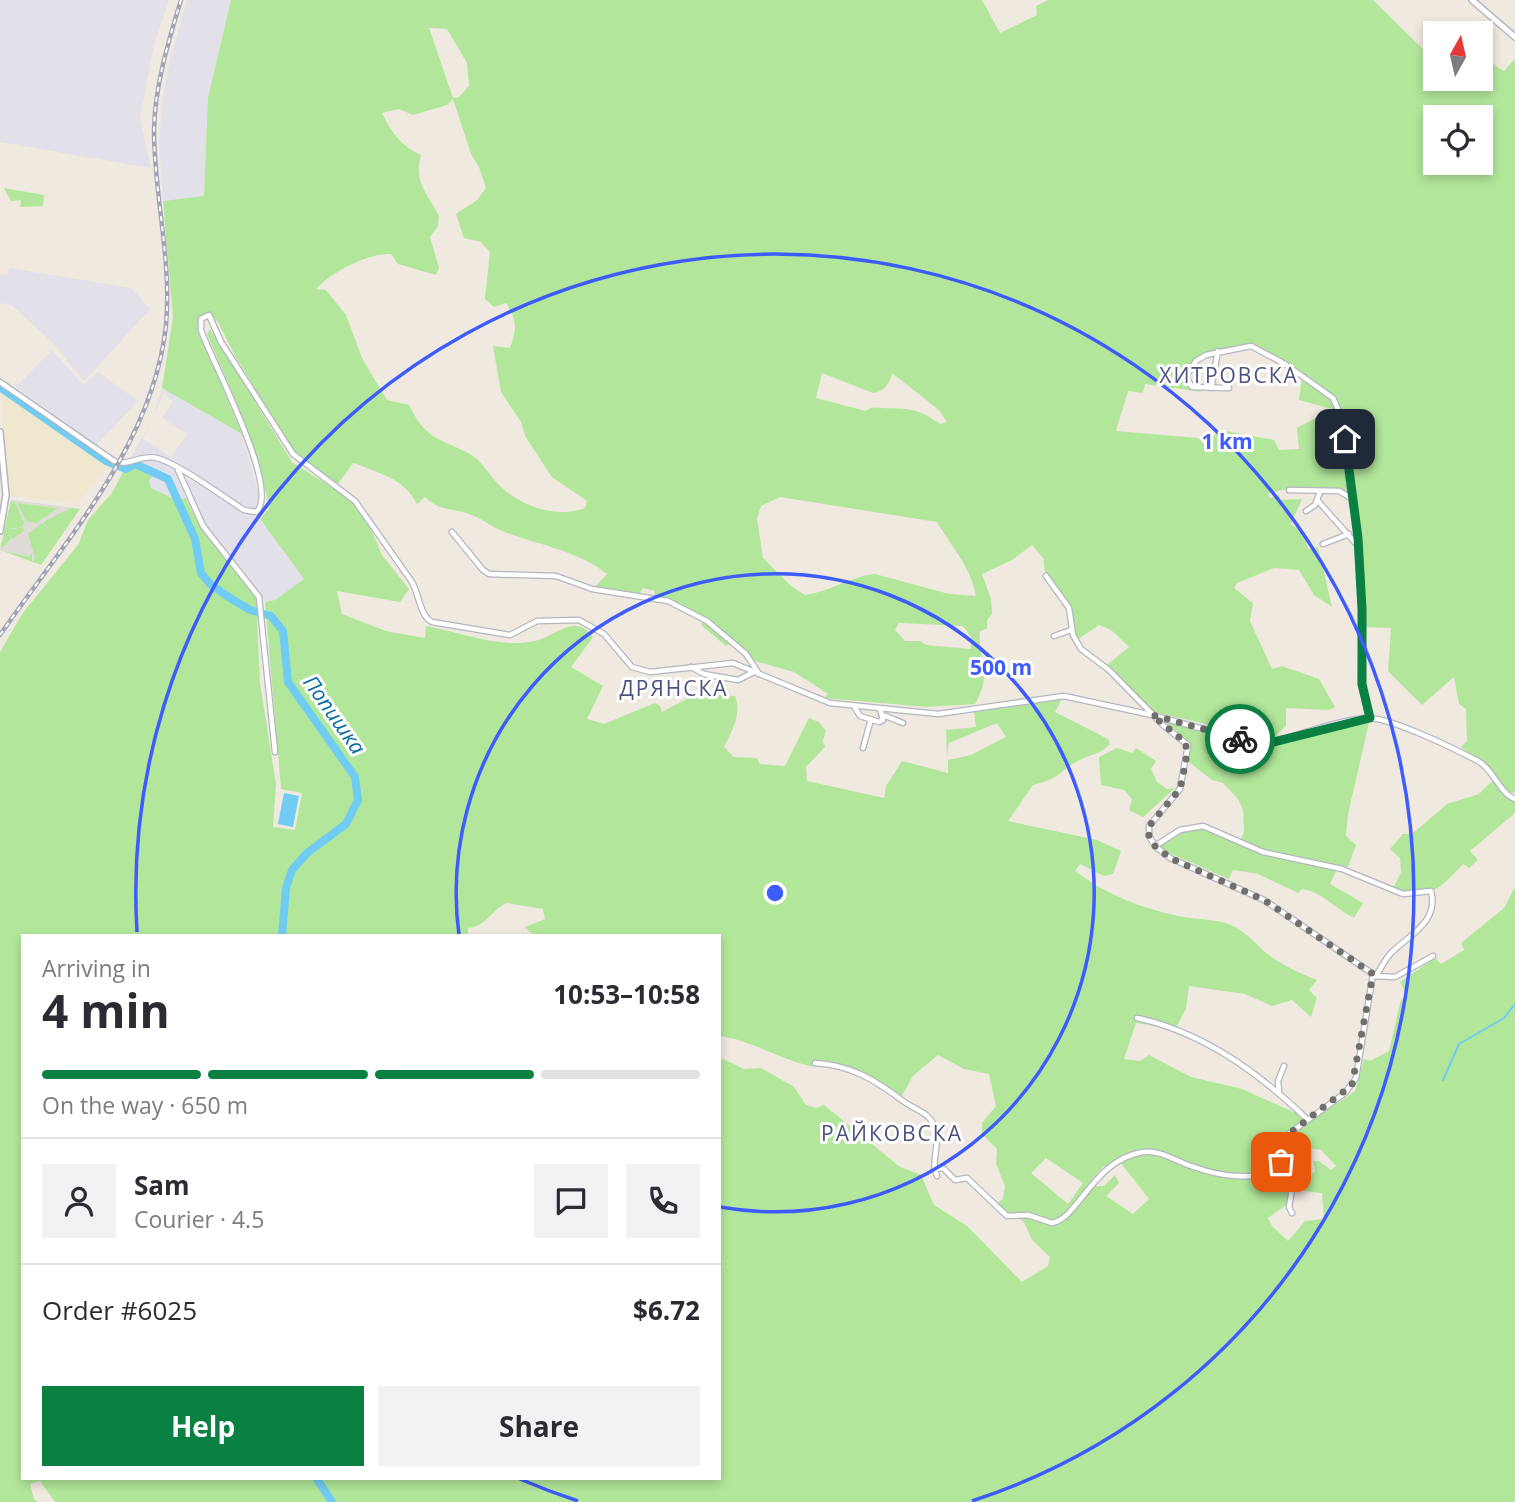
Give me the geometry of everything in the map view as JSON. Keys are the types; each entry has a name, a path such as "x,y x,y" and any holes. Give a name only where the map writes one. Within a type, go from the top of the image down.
{"street":[{"path":"1472,0 1515,37"},
{"path":"0,382 114,461 123,464 151,457 177,469 250,512 256,512 262,506 249,438 201,330 201,319 209,315 221,342 293,454 355,501 412,582 426,619 458,628 510,635 537,621 579,620 604,634 622,659 639,670 650,672 733,663 814,699 880,709 949,713 1057,695 1152,715 1255,743 1270,743 1370,718 1420,734 1479,762 1495,776 1510,797 1515,799"},
{"path":"1230,388 1192,387 1186,376 1196,361 1218,350 1251,346 1286,364 1333,398 1344,423 1358,546 1362,609 1362,684 1370,718"},
{"path":"1211,388 1218,350"},
{"path":"0,432 6,495 0,531"},
{"path":"177,469 198,519 253,586 260,603 275,752"},
{"path":"1289,490 1339,491 1352,499"},
{"path":"1306,511 1318,501 1321,492"},
{"path":"1318,501 1358,546"},
{"path":"452,532 482,570 489,573 556,576 592,589 668,601 693,611 746,654 757,667 757,673"},
{"path":"1323,544 1349,534"},
{"path":"1046,576 1069,608 1072,630 1081,649 1109,670 1152,715 1186,743 1188,748 1180,789 1149,826 1149,836 1155,846 1170,858 1264,900 1372,972 1374,976"},
{"path":"1054,636 1072,630"},
{"path":"691,667 704,674 733,680 757,673"},
{"path":"854,706 860,716 881,722 883,715"},
{"path":"880,709 883,715 903,723"},
{"path":"863,748 871,719"},
{"path":"1155,846 1180,830 1203,826 1263,852 1342,869 1403,894 1431,891 1434,902 1430,915 1389,955 1374,976 1356,1078 1345,1093 1285,1137 1281,1162 1293,1183 1289,1207 1292,1213"},
{"path":"1374,976 1395,976 1433,956"},
{"path":"1137,1018 1190,1034 1280,1093 1307,1119"},
{"path":"815,1063 843,1067 863,1074 925,1113 937,1134 934,1169 937,1177"},
{"path":"1280,1093 1278,1081 1284,1066"},
{"path":"934,1169 945,1169 955,1180 967,1178 1007,1216 1028,1214 1052,1223 1065,1217 1106,1169 1143,1152 1166,1155 1201,1170 1241,1175 1267,1174 1281,1162"}],"shaded area":[{"path":"0,0 169,0 154,44 140,118 151,168 0,142"},
{"path":"187,0 231,0 208,98 204,196 163,201 159,141 162,103 170,59"},
{"path":"9,268 131,288 150,309 84,381 54,344 12,305 0,303 0,274 8,275"},
{"path":"52,350 83,385 98,372 138,401 96,445 16,387"},
{"path":"162,388 242,434 257,488 260,506 256,511 178,473 186,498 176,500 151,488 148,481 153,475 138,467 126,466 150,424 143,439 171,457 187,434 162,418 173,402 164,392 153,416"},
{"path":"0,389 108,464 77,504 10,496"},
{"path":"188,479 260,519 304,579 275,600 265,602 203,524 185,481"},
{"path":"11,500 71,508 43,522 49,529 42,523 28,534 35,558 32,562 32,552 29,557 0,550 6,522 1,549 11,539 8,529 12,539 24,531 23,527 15,529 9,528 18,528 24,523 15,502","holes":["17,503 56,508 57,509 36,523 26,521"]}],"green space":[{"path":"231,0 982,0 1000,33 1037,15 1036,6 1048,0 1373,0 1423,49 1423,91 1493,91 1493,64 1504,71 1515,59 1515,793 1508,792 1494,772 1461,747 1467,741 1466,709 1459,704 1454,677 1422,705 1388,671 1391,628 1363,627 1359,540 1345,447 1349,494 1308,487 1268,494 1270,498 1279,495 1279,500 1302,499 1291,524 1304,535 1308,549 1318,547 1332,607 1314,595 1299,570 1274,568 1237,583 1234,588 1253,603 1250,621 1272,669 1282,666 1319,679 1335,707 1329,710 1286,708 1286,726 1275,736 1265,738 1150,711 1106,666 1129,647 1111,630 1099,625 1077,640 1069,607 1048,578 1044,559 1032,545 1012,560 982,574 991,599 992,614 987,620 987,629 980,631 984,674 981,693 975,704 926,707 824,698 828,694 794,672 751,660 734,639 728,639 730,643 726,646 701,625 704,616 654,596 655,591 643,588 640,593 594,588 607,574 583,559 502,531 467,513 443,508 425,497 417,504 399,483 357,464 353,463 338,484 326,477 293,449 235,356 218,322 209,313 201,315 197,327 242,434 162,388 173,317 163,201 204,196 208,98","holes":["429,28 447,29 467,63 469,86 459,97 453,98","453,99 471,154 486,188 477,200 456,214 464,238 481,242 490,252 485,299 494,307 506,303 514,320 515,330 510,348 493,346 501,392 552,477 587,501 585,508 562,512 528,505 500,486 470,454 428,432 409,405 387,400 362,358 346,315 326,290 316,289 331,276 351,265 382,255 391,254 398,264 436,275 439,268 430,237 438,226 439,216 420,181 421,155 397,138 382,113 399,109 413,115 447,105","1226,348 1257,348 1302,377 1299,400 1332,409 1297,428 1299,449 1279,450 1274,440 1221,430 1210,439 1116,431 1128,391 1143,393 1145,384 1203,392 1188,386 1189,371 1198,360","822,373 873,393 887,386 892,373 939,410 947,422 940,424 925,414 906,409 870,408 866,411 816,398","780,497 937,522 965,566 976,596 949,594 875,574 805,595 791,586 763,558 757,519 761,506","899,623 963,626 971,637 971,649 905,641 895,630"]},
{"path":"4,188 44,195 43,206 20,207 21,200 11,201"},
{"path":"210,329 292,462 362,507 382,555 409,589 400,602 337,591 342,614 386,631 419,637 425,638 426,626 508,643 535,641 565,628 579,626 593,637 571,667 603,686 587,719 604,724 655,703 660,706 662,712 696,694 735,696 737,716 724,747 734,757 757,758 760,764 785,766 809,718 819,722 826,731 823,741 825,747 806,767 807,781 884,798 886,786 902,761 948,773 948,760 971,755 1006,737 997,723 949,743 947,756 946,730 976,727 974,712 1061,700 1055,712 1108,739 1110,744 1053,778 1033,785 1008,821 1097,840 1121,851 1113,874 1104,876 1080,864 1075,871 1099,887 1150,909 1231,925 1273,958 1317,980 1309,990 1317,998 1311,1017 1292,1000 1272,1006 1245,994 1189,986 1186,1009 1175,1029 1136,1023 1124,1059 1140,1061 1149,1055 1191,1077 1242,1089 1307,1118 1282,1140 1277,1166 1257,1172 1235,1173 1193,1166 1197,1172 1264,1176 1280,1168 1285,1181 1295,1190 1286,1205 1268,1218 1272,1226 1288,1241 1305,1221 1324,1219 1322,1193 1304,1191 1307,1184 1300,1182 1295,1187 1288,1176 1292,1174 1293,1159 1302,1151 1306,1158 1302,1165 1306,1167 1304,1172 1310,1176 1315,1171 1313,1161 1319,1161 1331,1170 1336,1166 1321,1150 1309,1148 1296,1131 1355,1091 1364,1059 1370,1061 1389,1051 1401,1000 1407,996 1400,982 1435,958 1441,964 1464,950 1461,943 1504,908 1515,887 1515,1502 55,1502 40,1481 30,1484 34,1499 38,1502 0,1502 0,652 22,614 78,545 88,520 112,493 126,466 138,467 154,474 149,481 151,488 176,500 186,498 200,527 256,597 260,683 276,784 273,827 295,830 302,793 281,789 265,602 275,600 304,579 260,519 269,509 243,420 207,334","holes":["1046,1158 1083,1183 1068,1204 1031,1173","1120,1162 1149,1199 1133,1214 1106,1196 1119,1183 1115,1175 1104,1186 1093,1186 1092,1179 1103,1167"]},
{"path":"0,386 111,460 108,464 13,400"},
{"path":"11,500 80,509 41,565 0,550"},
{"path":"1164,721 1256,745 1369,723 1348,814 1346,836 1356,845 1348,867 1339,865 1330,884 1363,903 1354,918 1309,891 1302,889 1298,893 1258,874 1233,870 1229,879 1169,853 1156,843 1189,828 1208,827 1240,841 1244,832 1243,810 1238,799 1223,783 1212,780 1189,762 1185,738"},
{"path":"1117,748 1132,753 1136,748 1156,761 1151,769 1157,782 1167,789 1175,788 1143,817 1129,810 1132,799 1124,790 1101,785 1099,757"},
{"path":"1492,781 1506,798 1515,802 1515,813 1470,851 1478,860 1469,868 1463,864 1448,880 1425,893 1416,894 1394,887 1401,872 1400,858 1390,849 1403,834 1412,834 1447,804 1479,794"}],"water":[{"path":"284,793 299,796 293,827 278,824"}],"waterway":[{"name":"Попишка","path":"0,387 106,461 126,469 135,464 168,479 195,539 201,573 210,584 230,598 250,610 271,616 283,631 288,682 355,777 358,800 346,824 307,853 292,870 286,888 282,934"},
{"path":"1443,1080 1459,1044 1504,1018 1515,1004"},
{"name":"Попишка","path":"318,1480 332,1502"}],"railway":[{"path":"0,635 103,489 144,410 158,368 166,325 167,276 155,154 155,113 163,64 181,0"}],"way so far":[{"path":"1240,739 1152,715 1186,743 1188,748 1180,789 1152,819 1148,831 1151,841 1170,858 1264,900 1373,974 1356,1078 1345,1093 1285,1137 1281,1162"}],"district":[{"name":"ХИТРОВСКА","path":"1229,376"},
{"name":"ДРЯНСКА","path":"674,689"},
{"name":"РАЙКОВСКА","path":"892,1134"}],"route":[{"path":"1240,739 1270,743 1370,718 1369,704 1362,691 1362,609 1358,538 1345,439"}]}
